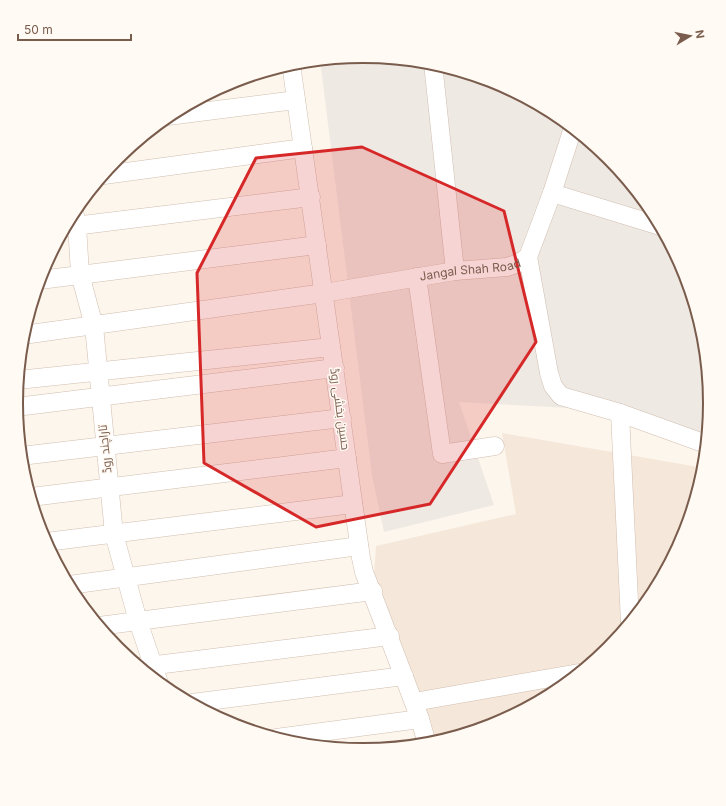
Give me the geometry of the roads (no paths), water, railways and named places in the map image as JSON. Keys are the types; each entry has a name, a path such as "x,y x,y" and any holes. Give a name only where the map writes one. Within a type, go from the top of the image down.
{"street":[{"name":"حسین بخشی روڈ","path":"292,71 311,197 359,546 364,572 390,636 425,737"},
{"path":"434,71 455,271"},
{"path":"184,114 296,100"},
{"name":"Jangal Shah Road","path":"31,334 324,293 455,271 507,267 519,263 528,257 552,193 571,134"},
{"path":"113,173 304,148"},
{"path":"552,193 651,223"},
{"path":"76,221 311,197"},
{"name":"تاراچند روڈ","path":"73,226 80,274 94,326 104,446 114,534 138,621 147,666"},
{"path":"47,279 317,245"},
{"path":"528,257 553,386 561,396 620,413 700,442"},
{"path":"417,277 442,454 495,446"},
{"path":"24,379 331,347"},
{"path":"23,406 335,368"},
{"path":"620,413 630,614"},
{"path":"27,455 342,418"},
{"path":"37,496 347,458"},
{"path":"53,541 354,504"},
{"path":"75,584 359,546"},
{"path":"105,625 373,591"},
{"path":"147,666 390,636"},
{"path":"414,702 567,675"},
{"path":"202,702 404,676"},
{"path":"295,736 420,719"}]}
